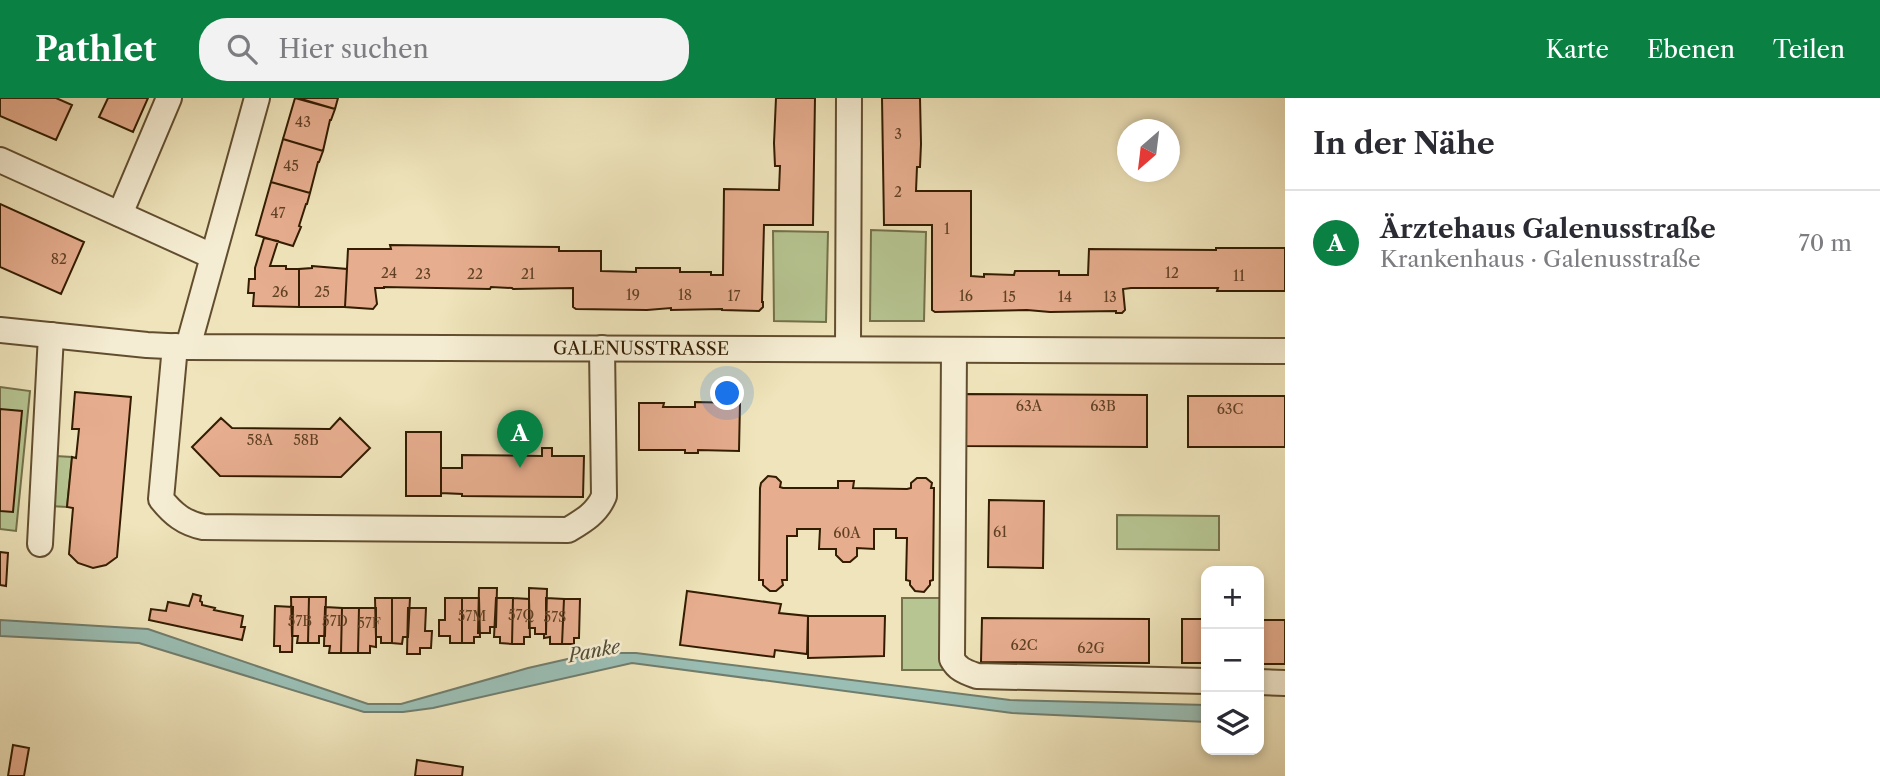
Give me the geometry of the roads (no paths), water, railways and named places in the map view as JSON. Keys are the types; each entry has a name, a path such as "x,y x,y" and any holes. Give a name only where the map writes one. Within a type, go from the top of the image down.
{"street":[{"path":"120,214 169,98"},
{"path":"257,98 212,256 182,346 161,499 170,511 188,524 203,527 568,530 588,518 604,496 602,348"},
{"path":"848,348 849,98"},
{"path":"0,160 212,256"},
{"name":"GALENUSSTRASSE","path":"0,330 182,346 1285,351"},
{"path":"40,544 51,335"},
{"path":"954,350 952,659 956,665 964,672 977,676 1201,681"},
{"path":"1264,682 1285,683"}],"water":[{"path":"0,620 148,629 368,704 401,704 528,668 594,653 636,653 1010,700 1201,705 1201,722 1012,713 632,663 433,708 403,712 364,712 139,643 0,636"}],"place":[{"name":"Ärztehaus Galenusstraße","path":"520,468"}],"water label":[{"name":"Panke","path":"594,651"}]}
